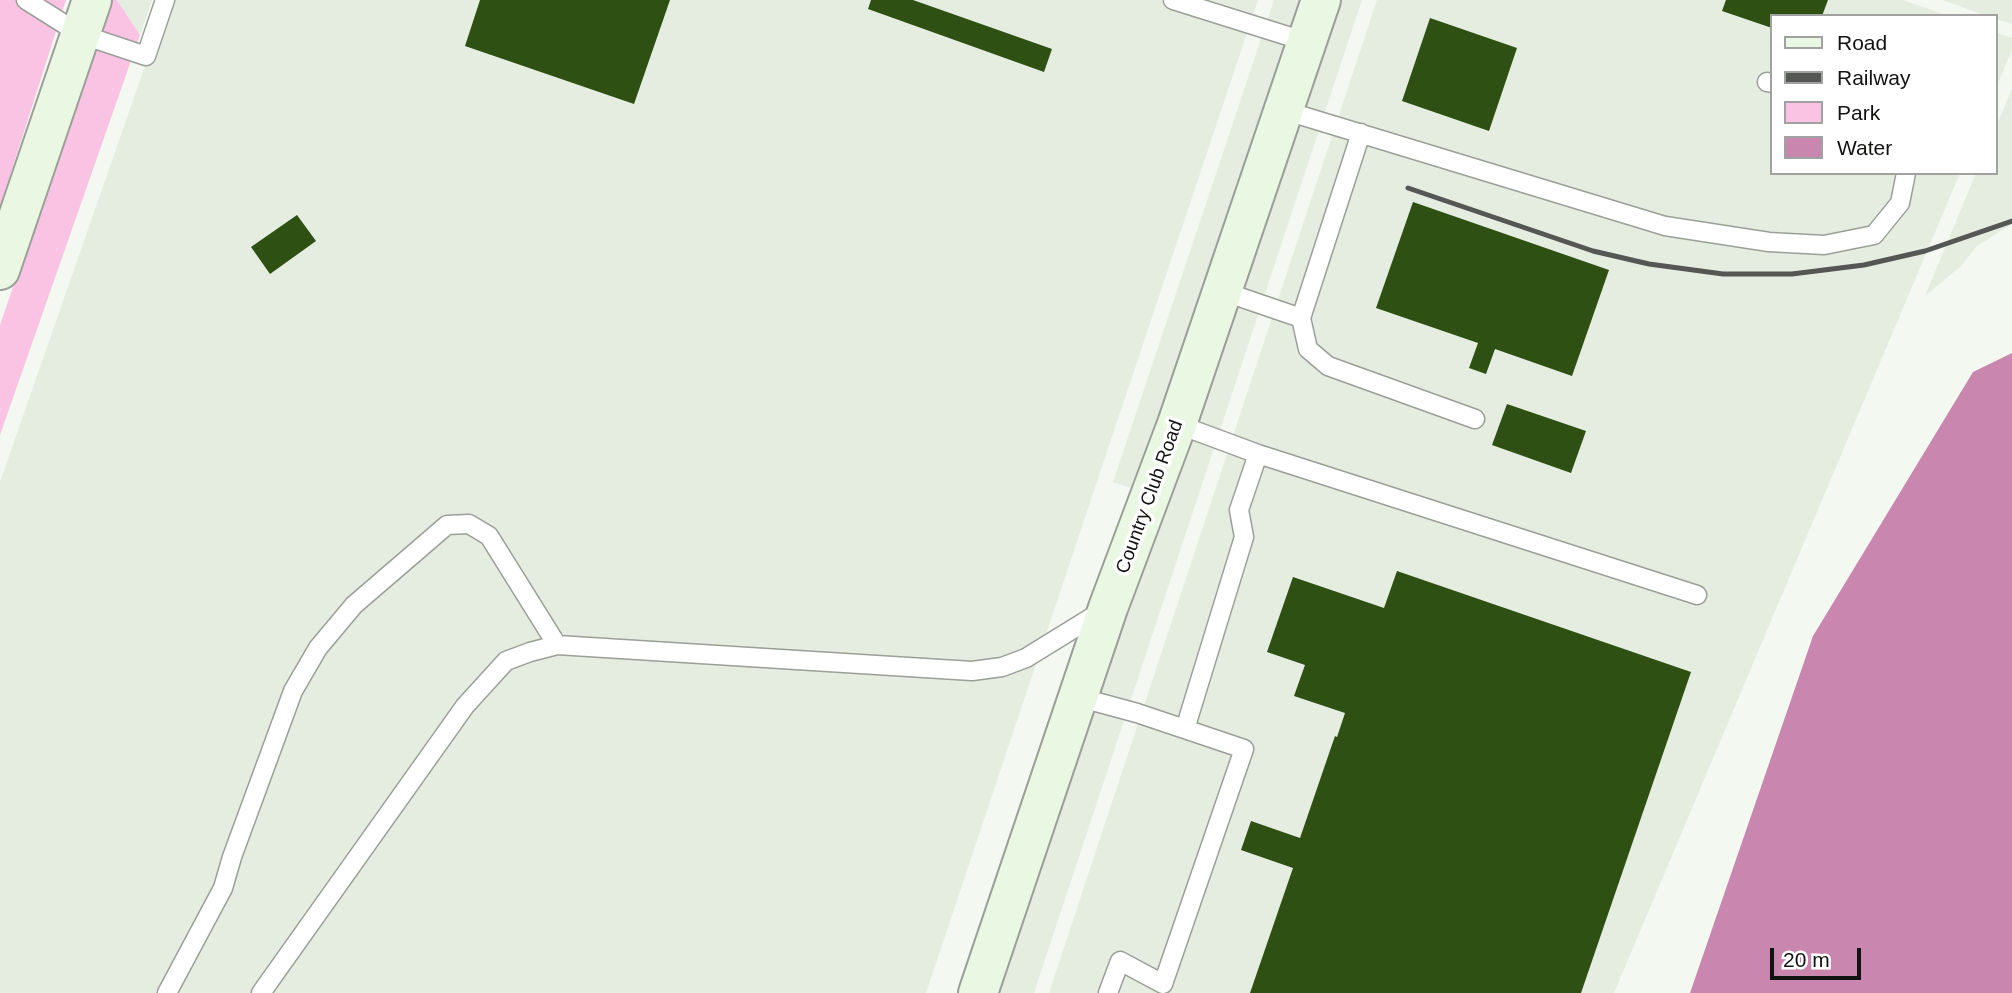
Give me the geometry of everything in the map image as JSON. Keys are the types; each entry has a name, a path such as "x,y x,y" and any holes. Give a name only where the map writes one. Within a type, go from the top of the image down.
{"street":[{"name":"Country Club Road","path":"978,993 1108,608 1177,424 1321,0"},
{"path":"0,270 86,17"}],"lane":[{"path":"26,0 86,17 146,56 164,0"},
{"path":"1173,0 1307,42"},
{"path":"1283,110 1665,226 1769,242 1824,245 1874,235 1900,203 1906,175"},
{"path":"1361,133 1301,318 1308,349 1328,366 1475,419"},
{"path":"1222,291 1301,318"},
{"path":"1177,424 1258,454 1697,595"},
{"path":"1185,729 1244,537 1239,510 1258,454"},
{"path":"167,993 223,888 293,691 318,648 354,605 447,525 469,524 489,536 557,646"},
{"path":"261,993 465,706 506,661 557,646 972,671 1002,667 1026,658 1108,608"},
{"path":"1078,697 1137,713 1244,749 1163,984 1120,961 1108,993"}],"shaded area":[{"path":"117,0 152,0 140,35"},
{"path":"168,0 1258,0 926,993 0,993 0,482"},
{"path":"1274,0 1301,0 1134,489 1113,482"},
{"path":"1339,0 1362,0 1034,993 997,993 1125,614"},
{"path":"1377,0 1903,0 1943,14 1770,14 1770,175 1959,175 1614,993 1049,993"},
{"path":"1942,0 2012,0 2012,24 1998,20 1998,14 1981,14"},
{"path":"1998,33 2012,38 2012,50 1998,83"},
{"path":"2012,89 2012,224 1977,246 1961,266 1925,296 1975,175 1998,175 1998,122"}],"green space":[{"path":"0,0 66,0 0,207"},
{"path":"111,0 117,0 140,35 0,435 0,325"}],"water":[{"path":"2012,353 2012,993 1690,993 1813,636 1973,372"}],"building":[{"path":"480,0 670,0 634,104 465,46"},
{"path":"871,0 913,0 1052,49 1044,72 868,9"},
{"path":"1726,0 1828,0 1823,14 1770,14 1770,27 1722,11"},
{"path":"1430,18 1517,48 1489,131 1402,101"},
{"path":"1413,202 1609,270 1572,376 1495,349 1486,374 1469,368 1478,343 1376,308"},
{"path":"297,215 316,241 270,274 251,247"},
{"path":"1507,404 1586,431 1571,473 1492,445"},
{"path":"1397,571 1691,672 1581,993 1250,993 1293,868 1241,850 1251,821 1300,838 1345,713 1294,696 1305,665 1267,652 1293,577 1384,608"}],"railway":[{"path":"1408,188 1593,251 1649,264 1723,274 1792,274 1864,265 1925,251 2012,221"}]}
